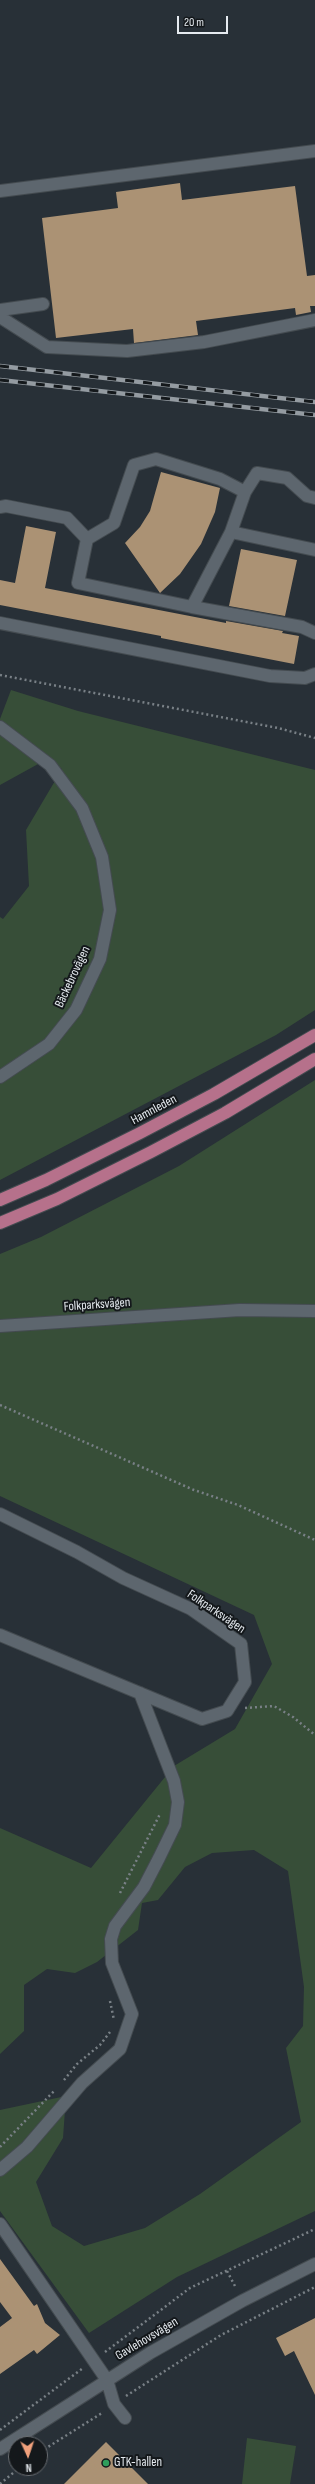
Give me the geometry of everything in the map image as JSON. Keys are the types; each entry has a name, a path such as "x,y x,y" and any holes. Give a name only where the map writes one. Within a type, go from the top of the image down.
{"main road":[{"name":"Hamnleden","path":"0,1200 46,1180 140,1133 214,1094 315,1035"},
{"path":"0,1223 57,1199 158,1149 225,1113 315,1060"}],"street":[{"path":"0,191 315,151"},
{"path":"0,310 43,304"},
{"path":"0,317 47,346 126,352 204,342 315,320"},
{"path":"245,492 220,479 156,459 134,465 114,523 87,539 78,583 192,608 302,627 315,633"},
{"path":"192,608 231,532 245,492 257,474 287,478 307,496 315,498"},
{"path":"0,507 6,506 67,518 87,539"},
{"path":"231,532 315,550"},
{"path":"0,623 270,676 305,678 315,674"},
{"name":"Bäckebrovägen","path":"0,727 50,765 82,808 102,857 110,910 100,959 76,1010 49,1044 0,1077"},
{"name":"Folkparksvägen","path":"0,1326 240,1310 315,1310"},
{"name":"Folkparksvägen","path":"0,1514 123,1578 191,1609 240,1644 245,1682 227,1711"},
{"path":"0,1636 202,1719 227,1711"},
{"path":"0,2170 27,2147 82,2083 120,2049 132,2014 112,1963 111,1939 115,1926 144,1887 159,1858 174,1825 178,1802 174,1781 140,1694"},
{"path":"0,2224 4,2238 107,2380 114,2404 124,2418"},
{"name":"Gavlehovsvägen","path":"0,2449 107,2380 242,2301 315,2264"}],"path":[{"path":"0,675 278,728 315,738"},
{"path":"0,1405 194,1490 238,1505 315,1540"},
{"path":"227,1711 274,1706 293,1717 315,1735"},
{"path":"118,1895 146,1844 161,1810"},
{"path":"109,1996 114,2024"},
{"path":"0,2147 77,2064 100,2045 111,2030"},
{"path":"0,2430 190,2288 315,2229"},
{"path":"48,2447 81,2428 114,2404 222,2335 315,2287"},
{"path":"0,2484 10,2476"}],"green space":[{"path":"11,690 78,711 315,770 315,1010 276,1035 0,1180 0,917 3,919 29,886 26,830 62,769 49,758 0,785 0,719"},
{"path":"315,1080 315,2211 177,2277 89,2333 0,2211 0,2110 66,2096 63,2138 36,2182 52,2226 84,2246 145,2228 200,2194 301,2122 286,2048 303,2026 304,1987 288,1871 254,1850 212,1853 185,1867 158,1900 142,1903 138,1930 97,1962 75,1973 47,1969 24,1985 24,2031 0,2054 0,1828 91,1868 174,1766 235,1729 272,1664 254,1615 0,1496 0,1254 41,1237 179,1166"},
{"path":"247,2438 296,2446 290,2484 242,2484"}],"building":[{"path":"180,183 182,200 295,186 307,276 315,275 315,306 310,306 311,312 296,315 295,308 196,321 198,335 134,343 133,329 56,338 42,218 118,208 116,192"},
{"path":"161,472 220,488 215,512 201,544 180,574 160,593 125,543 140,527 150,511"},
{"path":"26,526 56,532 45,588 226,623 226,621 283,631 282,633 299,636 294,664 161,638 161,636 0,605 0,580 15,583"},
{"path":"241,549 297,560 285,616 229,606"},
{"path":"0,2259 34,2306 37,2304 45,2323 60,2335 37,2354 34,2350 0,2374 0,2327 12,2318 0,2302"},
{"path":"315,2318 315,2395 294,2351 285,2356 276,2338"},
{"name":"GTK-hallen","path":"106,2442 148,2484 64,2484"}],"railway":[{"path":"0,366 315,402"},
{"path":"0,380 315,415"}],"place":[{"name":"GTK-hallen","path":"106,2463"}]}
